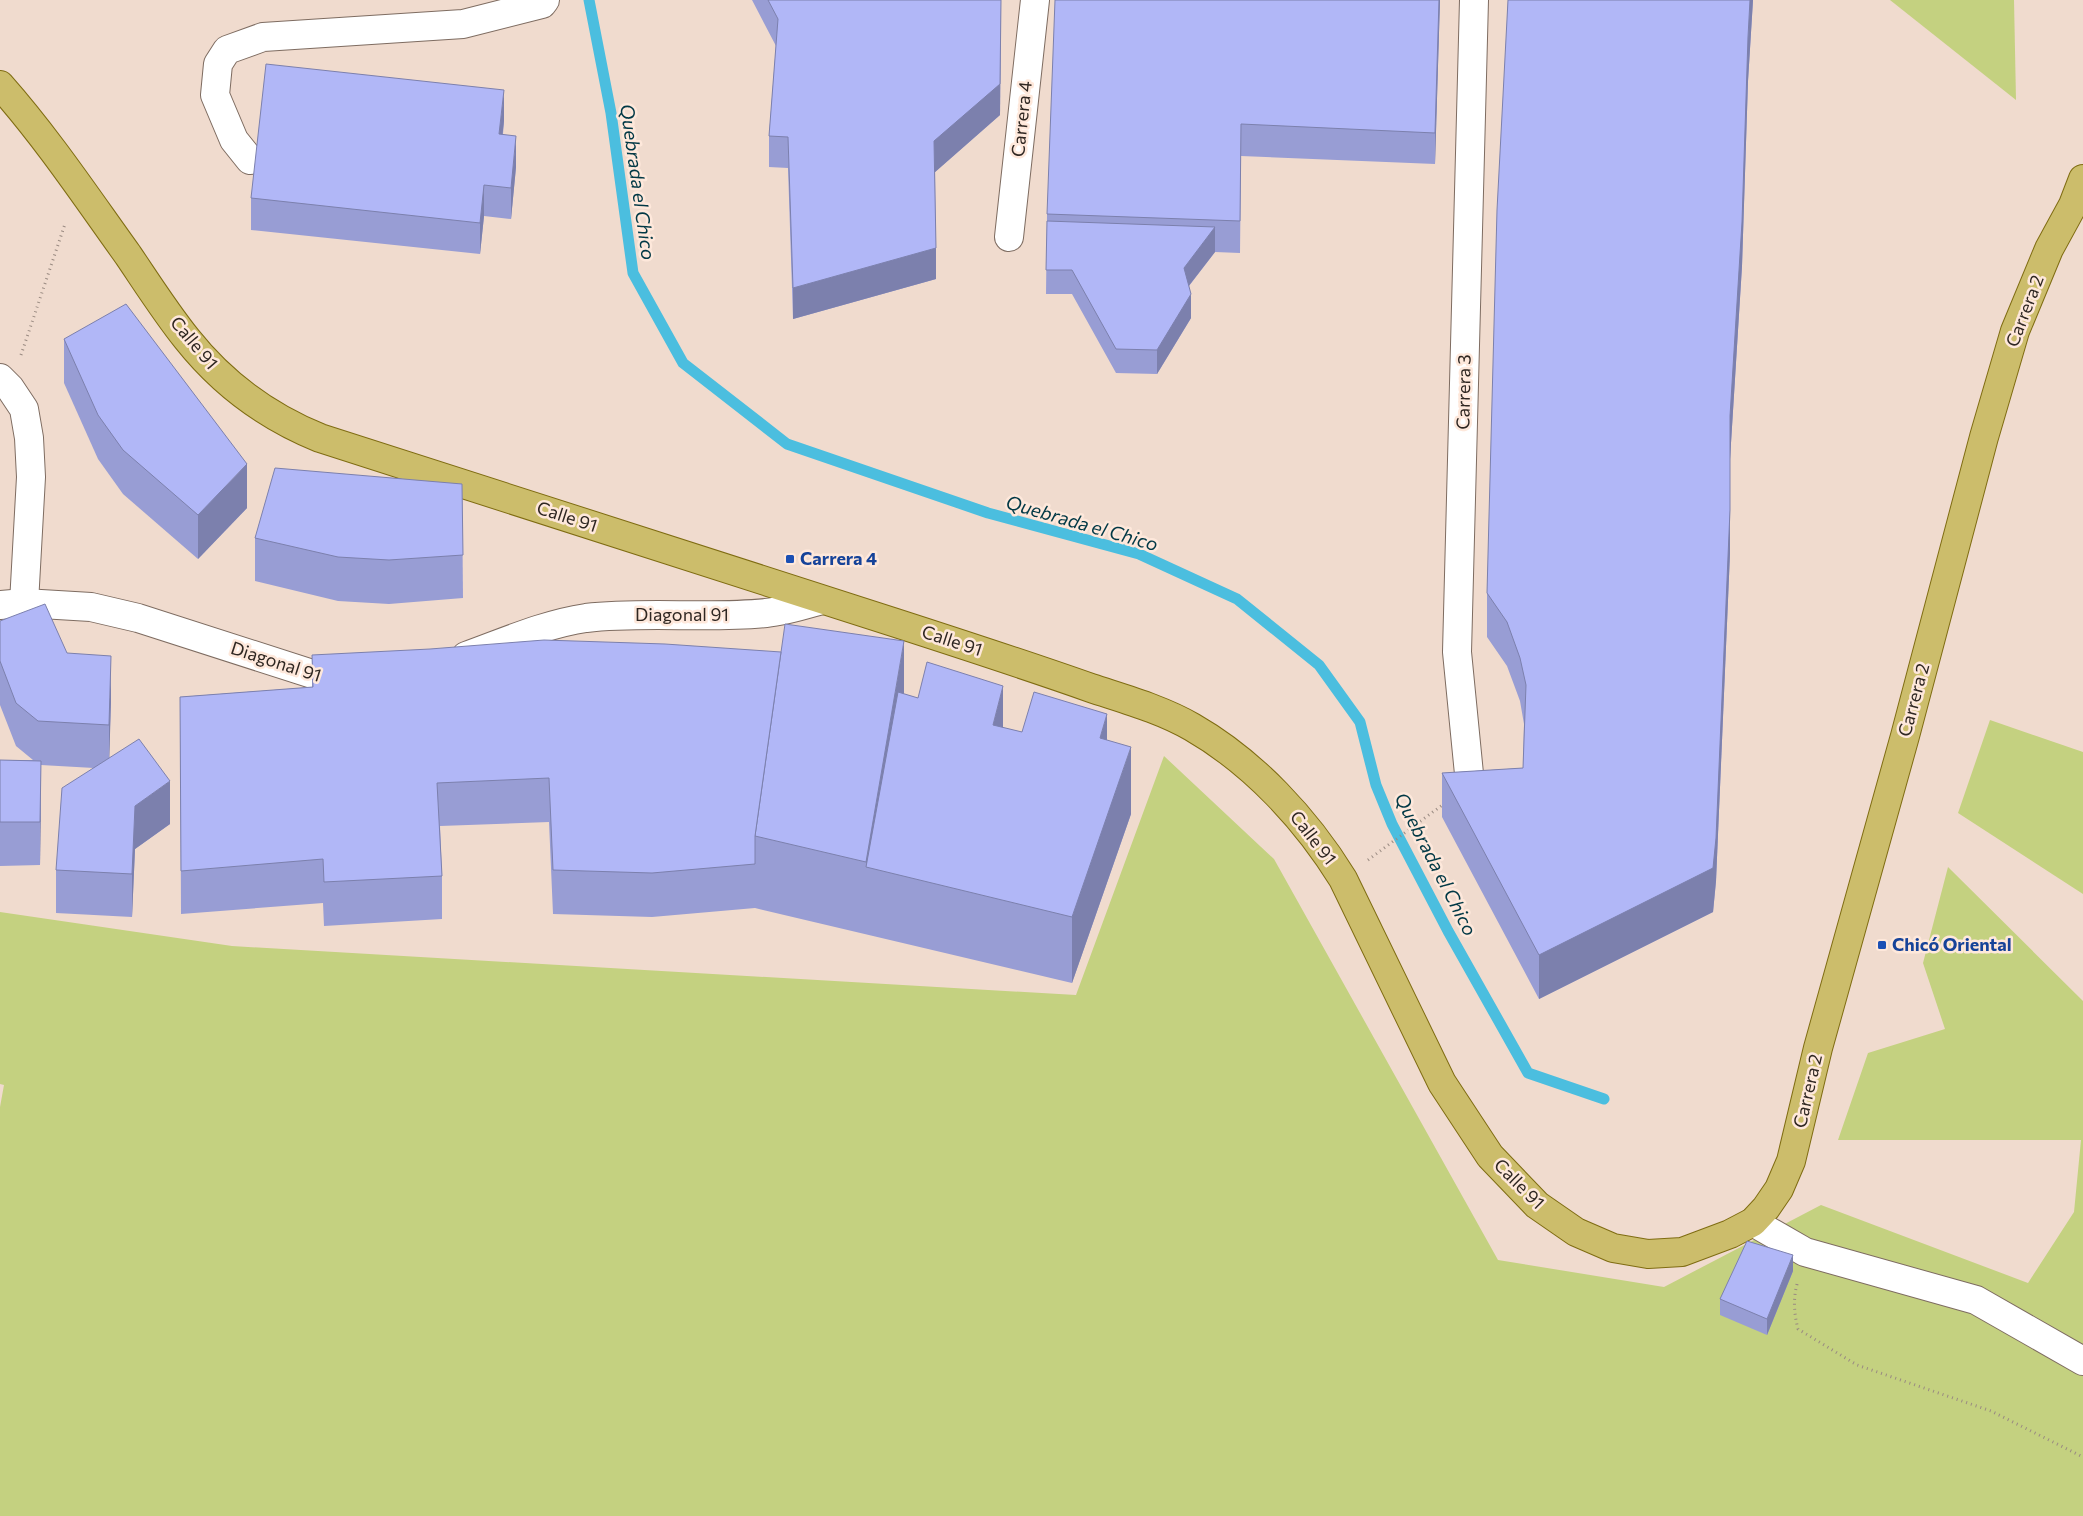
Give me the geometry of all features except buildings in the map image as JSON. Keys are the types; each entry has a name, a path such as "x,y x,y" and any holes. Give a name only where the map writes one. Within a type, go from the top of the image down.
{"main road":[{"name":"Calle 91","path":"0,85 24,112 78,185 192,345 233,386 276,417 320,438 1005,658 1156,710 1191,726 1255,774 1310,830 1343,879 1442,1083 1490,1156 1537,1204 1576,1232 1613,1248 1648,1254 1682,1252 1730,1234 1753,1222"},
{"name":"Carrera 2","path":"1753,1222 1766,1208 1778,1189 1791,1161 1818,1048 1905,736 1984,437 2015,331 2049,248 2078,208 2083,179"}],"street":[{"path":"250,160 234,140 215,95 218,64 227,50 263,37 463,24 542,4 545,0"},
{"name":"Carrera 4","path":"1009,237 1034,0"},
{"name":"Carrera 3","path":"1470,784 1457,652 1474,0"},
{"name":"Diagonal 91","path":"5,383 24,409 30,438 31,477 12,604 91,607 138,618 331,680 361,684 371,683"},
{"name":"Diagonal 91","path":"443,664 551,626 586,618 648,614 727,616 768,613 822,600"},
{"path":"1753,1222 1805,1252 1976,1300 2083,1361"}],"path":[{"path":"5,383 78,185"},
{"path":"1381,851 1470,784"},
{"path":"1805,1252 1793,1298 1798,1329 1857,1365 1990,1411 2083,1457"}],"green space":[{"path":"1890,0 2014,0 2016,100"},
{"path":"1990,720 2083,752 2083,894 1958,813"},
{"path":"1164,756 1274,859 1498,1260 1664,1287 1821,1205 2028,1283 2074,1212 2081,1140 1838,1140 1868,1053 1945,1029 1923,963 1948,867 2083,1001 2083,1516 0,1516 0,1107 4,1085 0,1084 0,912 232,946 1076,995"}],"waterway":[{"name":"Quebrada el Chico","path":"589,0 611,113 633,273 683,363 787,444 988,513 1139,554 1237,599 1319,665 1360,722 1376,785 1392,824 1448,931 1528,1073 1604,1099"}],"place":[{"name":"Carrera 4","path":"790,559"},
{"name":"Chicó Oriental","path":"1882,945"}]}
